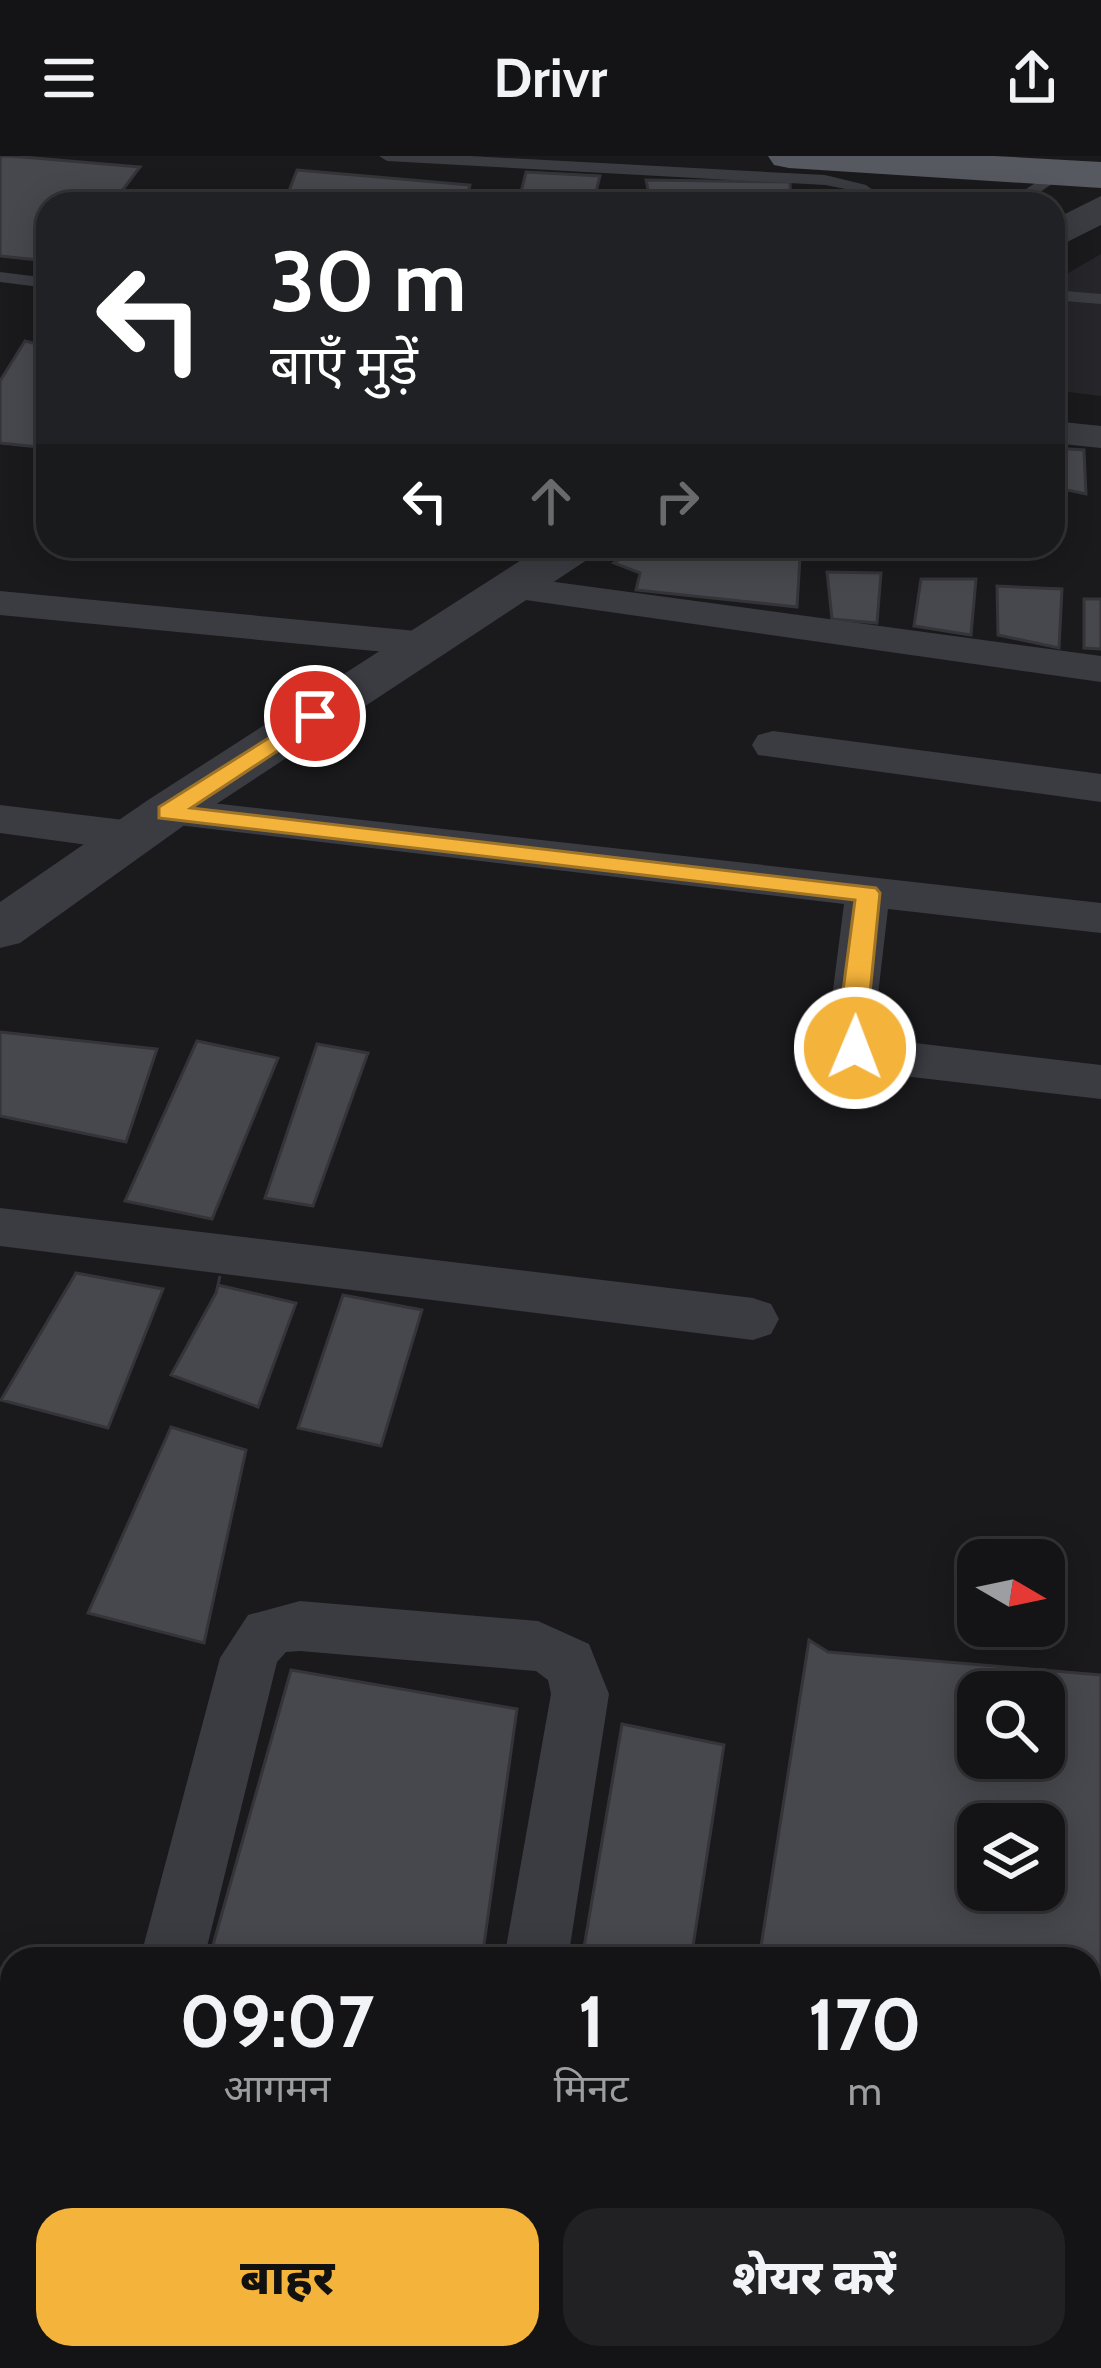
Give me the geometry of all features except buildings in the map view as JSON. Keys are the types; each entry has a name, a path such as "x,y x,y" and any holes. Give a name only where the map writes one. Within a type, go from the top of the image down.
{"main road":[{"path":"789,156 1082,174"}],"street":[{"path":"1065,230 1101,208"},
{"path":"1065,433 1101,437"},
{"path":"0,929 150,824 558,558"},
{"path":"512,588 1101,669"},
{"path":"0,603 427,644"},
{"path":"772,745 1101,788"},
{"path":"0,819 150,824 1101,918"},
{"path":"868,893 850,1029 855,1048 877,1056 1101,1082"},
{"path":"0,1227 753,1319"},
{"path":"175,1947 249,1658 259,1636 276,1626 538,1646 563,1654 575,1667 580,1694 538,1947"}],"lane":[{"path":"387,156 825,180 867,192"},
{"path":"1039,192 1082,174"},
{"path":"0,277 36,282"},
{"path":"1065,296 1101,299"}],"shaded area":[{"path":"1101,254 1101,396 1065,392 1065,275"}],"route":[{"path":"315,716 167,812 868,893 850,1029 855,1048"}]}
